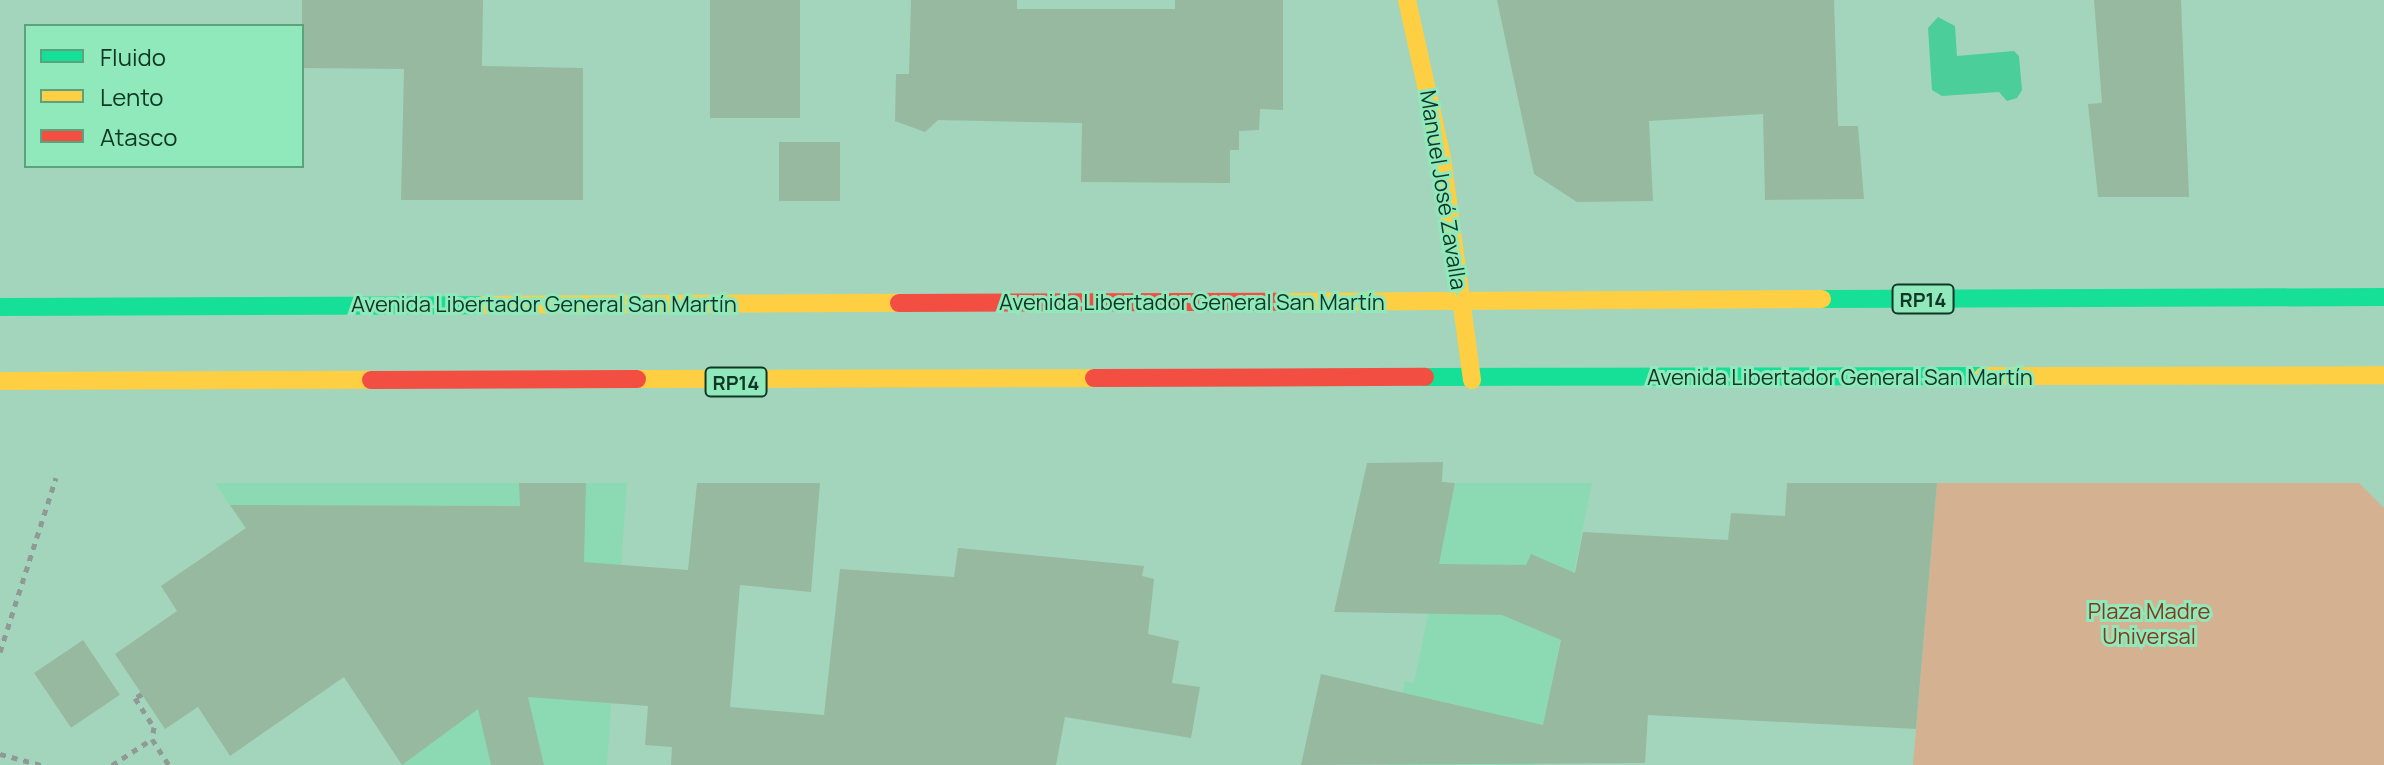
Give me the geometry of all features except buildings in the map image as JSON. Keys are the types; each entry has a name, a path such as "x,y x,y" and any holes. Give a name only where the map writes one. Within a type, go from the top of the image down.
{"main road":[{"name":"Manuel José Zavalla","path":"1407,0 1442,158 1472,380"},
{"name":"Avenida Libertador General San Martín","path":"0,307 2384,297"},
{"name":"Avenida Libertador General San Martín","path":"0,381 1472,380 2384,375"}],"path":[{"path":"0,652 56,478"},
{"path":"142,694 135,698 154,727 152,739 169,765"},
{"path":"112,765 152,739"},
{"path":"0,754 41,765"}],"shaded area":[{"path":"1938,17 1955,26 1957,56 2014,51 2019,56 2022,90 2017,98 2007,101 1999,92 1942,96 1932,90 1928,28"},
{"path":"215,483 627,483 607,765 402,765"},
{"path":"1455,483 1592,483 1535,765 1387,765 1405,681 1414,683"}],"green space":[{"name":"Plaza Madre Universal","path":"1937,483 2359,483 2384,508 2384,765 1913,765"}],"traffic: fast":[{"path":"1822,299 2384,297"},
{"path":"0,307 483,305"},
{"path":"1425,377 1983,376"}],"traffic: slow":[{"path":"1407,0 1442,158 1472,380"},
{"path":"1277,302 1822,299"},
{"path":"483,305 899,303"},
{"path":"1983,376 2384,375"},
{"path":"637,379 1094,378"},
{"path":"0,381 371,380"}],"traffic: jam":[{"path":"899,303 1277,302"},
{"path":"1094,378 1425,377"},
{"path":"371,380 637,379"}]}
